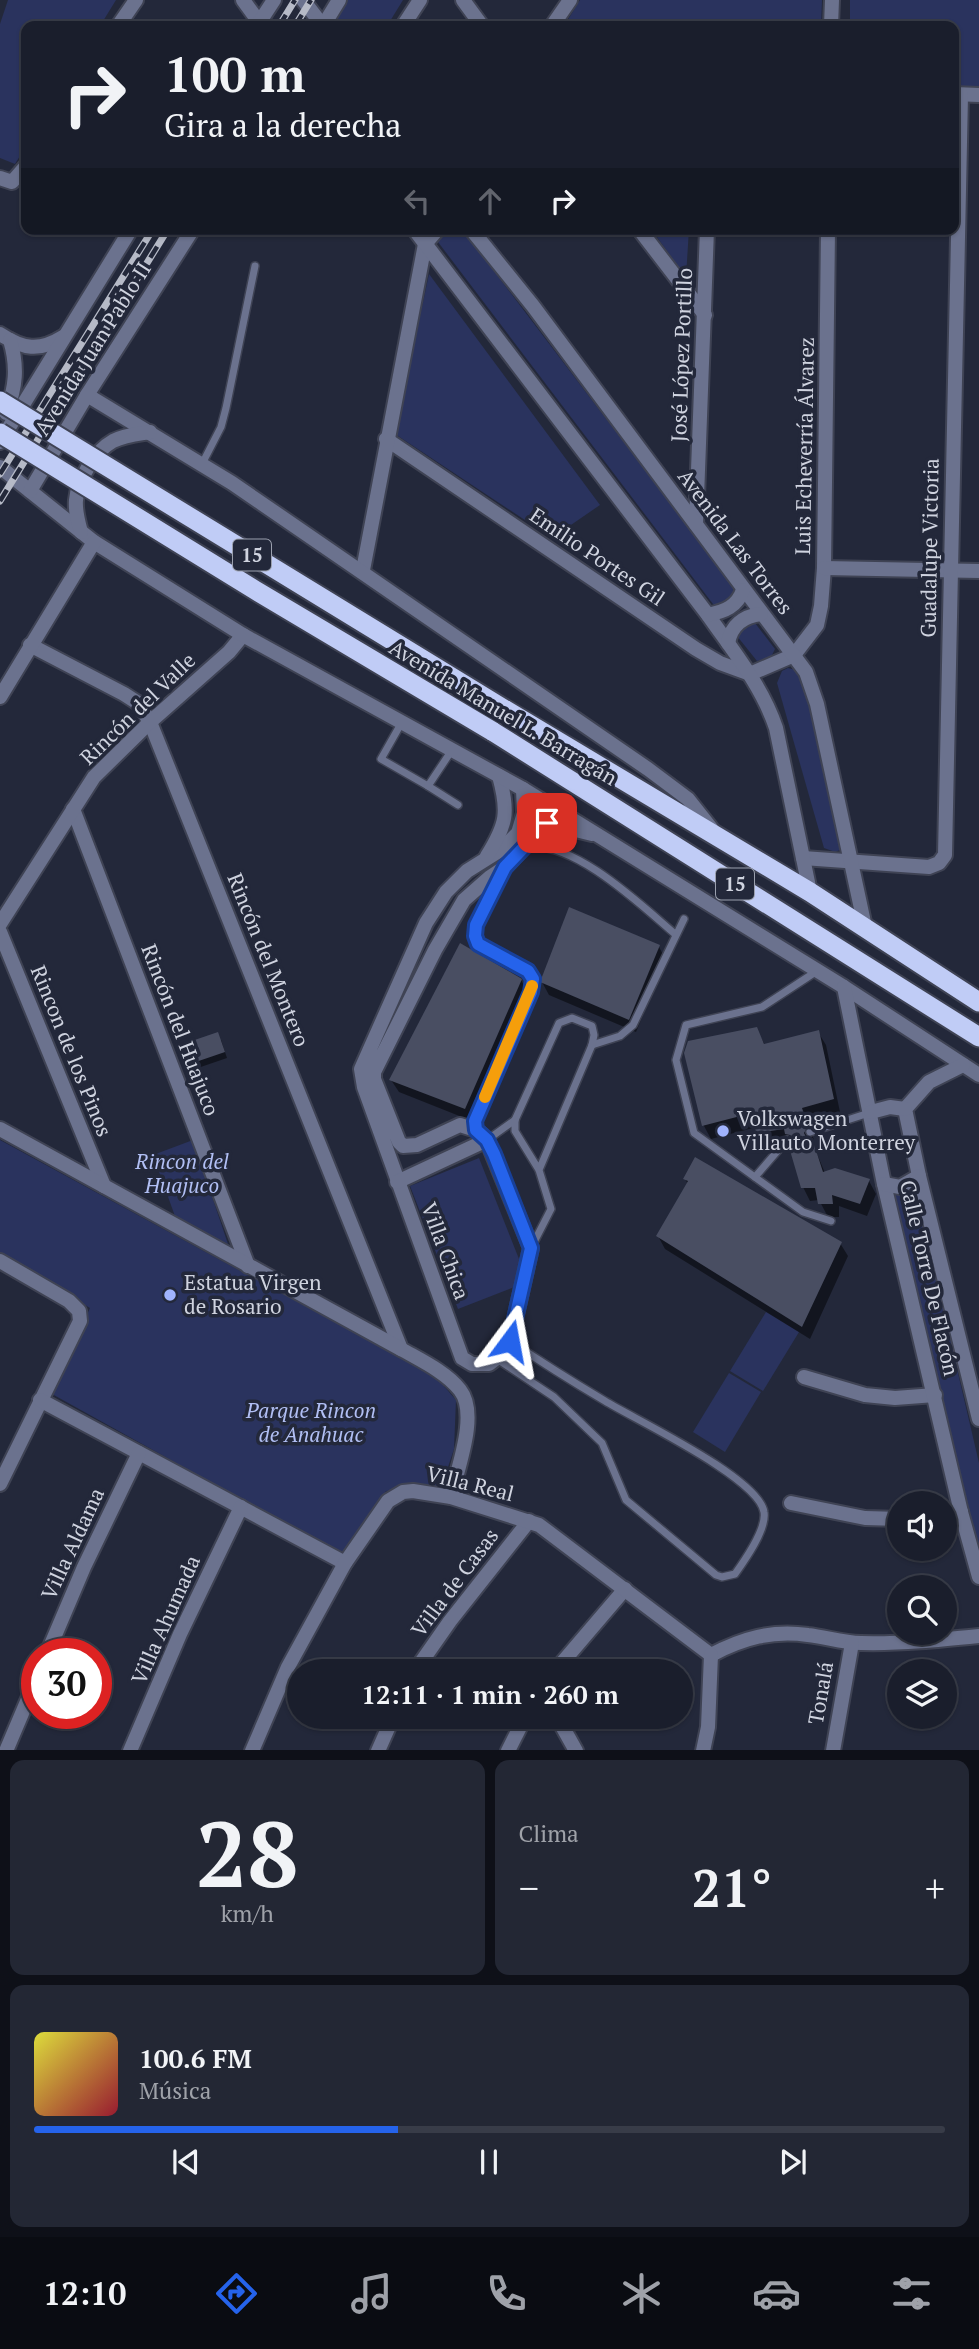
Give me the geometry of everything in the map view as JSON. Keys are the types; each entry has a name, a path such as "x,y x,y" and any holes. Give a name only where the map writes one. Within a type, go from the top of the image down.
{"highway":[{"name":"Avenida Manuel L. Barragán","path":"0,401 504,709 810,892 979,1002"},
{"name":"Avenida Manuel L. Barragán","path":"0,433 255,590 492,731 979,1037"}],"street":[{"path":"121,21 136,0"},
{"path":"243,0 257,21"},
{"path":"262,21 274,0"},
{"path":"303,0 319,21"},
{"path":"326,21 339,0"},
{"path":"406,21 420,0"},
{"path":"463,0 478,21"},
{"path":"555,21 569,0"},
{"path":"831,21 832,0"},
{"path":"959,94 979,95"},
{"path":"0,178 12,182 21,172"},
{"name":"Avenida Juan Pablo II","path":"0,442 127,235"},
{"name":"Avenida Juan Pablo II","path":"30,491 87,395 189,235"},
{"path":"419,235 750,674 776,728 810,892"},
{"path":"363,570 425,243 432,235"},
{"name":"Avenida Las Torres","path":"476,235 533,306 806,672 815,695 865,927"},
{"path":"644,235 705,315"},
{"name":"José López Portillo","path":"696,524 708,235"},
{"name":"Luis Echeverría Álvarez","path":"794,655 817,625 824,568 828,235"},
{"name":"Guadalupe Victoria","path":"803,858 929,867 939,863 944,855 955,235"},
{"path":"5,337 31,347 42,348 64,336"},
{"path":"0,427 16,380 16,359 5,337"},
{"path":"87,395 202,464 363,570 671,785 688,799 716,835"},
{"path":"81,532 77,517 78,489 101,451 113,441 131,434 150,432"},
{"name":"Emilio Portes Gil","path":"386,439 696,649 720,663 750,674"},
{"path":"0,467 94,542 243,635 523,789 844,987 979,1075"},
{"path":"0,697 94,542"},
{"path":"824,568 979,571"},
{"path":"708,615 733,606 743,590"},
{"path":"728,643 734,627 750,616 761,614"},
{"name":"Rincón del Valle","path":"0,924 94,777 150,722 229,652 243,635"},
{"name":"Rincón del Montero","path":"30,645 124,694 138,703 150,722 401,1349"},
{"path":"750,674 794,655"},
{"path":"486,858 504,827 506,799 499,776"},
{"path":"497,1359 510,1341 531,1248 481,1135 460,1125 417,1145 403,1146 364,1059 426,923 434,911 455,881 513,841 518,833 524,813 523,789"},
{"name":"Rincón del Huajuco","path":"73,808 248,1266"},
{"path":"368,1073 464,900 505,867 535,830 547,823 598,835"},
{"path":"434,911 453,917"},
{"name":"Rincon de los Pinos","path":"0,932 104,1186"},
{"name":"Calle Torre De Flacón","path":"844,987 884,1184 961,1512 977,1559 979,1577"},
{"path":"871,1112 890,1107 905,1109 929,1082 963,1065"},
{"name":"Villa Chica","path":"368,1073 363,1087 462,1358 482,1365 497,1359"},
{"name":"Calle Torre De Flacón","path":"905,1109 979,1419"},
{"path":"0,1129 401,1349 451,1381 465,1397 469,1419 451,1497"},
{"path":"397,1182 481,1135"},
{"path":"884,1184 900,1187 919,1176"},
{"path":"0,1261 69,1301 79,1311 79,1325 0,1484"},
{"path":"804,1377 866,1395 895,1398 935,1395"},
{"path":"40,1400 345,1563"},
{"name":"Villa Aldama","path":"54,1638 84,1567 139,1453"},
{"name":"Villa Real","path":"252,1750 288,1667 345,1563 394,1496 412,1491 451,1497 529,1521 554,1535 711,1655"},
{"path":"791,1503 865,1518 887,1519"},
{"name":"Villa Ahumada","path":"130,1750 180,1634 241,1507"},
{"path":"957,1512 961,1512"},
{"name":"Villa de Casas","path":"423,1659 529,1521"},
{"path":"565,1659 625,1589"},
{"path":"704,1750 708,1727 711,1655 736,1642 765,1633 807,1635 852,1643 894,1644 979,1636"},
{"name":"Tonalá","path":"833,1750 852,1643"},
{"path":"6,1750 21,1716"},
{"path":"378,1750 388,1729"},
{"path":"508,1750 519,1729"},
{"path":"564,1729 575,1750"}],"lane":[{"path":"202,464 221,427 255,266"},
{"path":"402,722 381,759 458,805"},
{"path":"428,786 452,750"},
{"path":"523,848 533,846 580,861 610,881 675,934"},
{"path":"505,867 476,925 475,936 478,944 528,971 533,979 531,992 475,1121 481,1135 515,1120"},
{"path":"592,1045 620,1036 633,1025 684,919"},
{"path":"818,971 762,1007 686,1025 676,1060 694,1133 803,1212 831,1222"},
{"path":"531,1248 551,1209 539,1170 517,1136 515,1120 559,1023 572,1018 592,1026 592,1045 539,1170"},
{"path":"810,1132 871,1112"},
{"path":"755,1177 787,1140"},
{"path":"497,1359 554,1397 602,1443 619,1488 635,1509 716,1574 722,1577 736,1574 764,1519 764,1511 758,1498 709,1459 603,1400 510,1341"}],"green space":[{"path":"8,0 116,0 103,21 21,21 21,154 15,164 0,158 0,24"},
{"path":"341,0 403,0 390,21 328,20"},
{"path":"580,0 822,0 821,21 567,21"},
{"path":"850,0 979,0 979,86 959,86 959,21 850,21"},
{"path":"444,235 467,235 733,586 733,596 729,602 713,604 438,242"},
{"path":"655,235 689,235 686,277"},
{"path":"429,274 600,505 552,538 395,434"},
{"path":"748,622 755,623 775,649 771,657 757,661 737,636"},
{"path":"788,668 796,670 810,694 843,845 835,852 824,848 777,683 782,671"},
{"name":"Parque Rincon de Anahuac","path":"0,1140 437,1378 456,1400 454,1449 442,1485 386,1491 342,1555 52,1394 90,1308 0,1254"},
{"name":"Rincon del Huajuco","path":"193,1140 228,1244 176,1219 153,1155"},
{"path":"479,1158 521,1264 517,1286 458,1309 410,1186"},
{"path":"915,1189 979,1463 979,1549 976,1549 893,1193"},
{"path":"766,1312 799,1332 763,1391 730,1371"},
{"path":"729,1373 761,1392 725,1452 693,1432"}],"building":[{"path":"569,907 660,945 629,1020 540,982"},
{"path":"460,943 522,979 465,1109 389,1080"},
{"path":"757,1027 764,1044 819,1030 834,1099 802,1108 808,1126 804,1133 806,1137 812,1138 823,1172 835,1168 870,1179 860,1204 832,1195 833,1204 818,1204 815,1188 801,1188 789,1147 793,1139 785,1134 784,1129 756,1133 752,1113 702,1126 684,1053 688,1041"},
{"path":"218,1032 225,1052 184,1066 177,1046"},
{"path":"695,1157 842,1242 802,1327 656,1236 688,1181 683,1179"}],"railway":[{"path":"282,21 295,0"},
{"path":"298,21 311,0"},
{"path":"0,474 149,235"},
{"path":"0,501 164,235"}],"slow traffic":[{"path":"485,1097 532,986"}],"place":[{"name":"Volkswagen Villauto Monterrey","path":"723,1131"},
{"name":"Estatua Virgen de Rosario","path":"170,1295"}],"route":[{"path":"510,1341 531,1248 494,1154 487,1140 476,1130 475,1121 531,992 533,979 528,971 478,944 475,936 476,925 505,867 527,844 535,830 547,823"}]}
